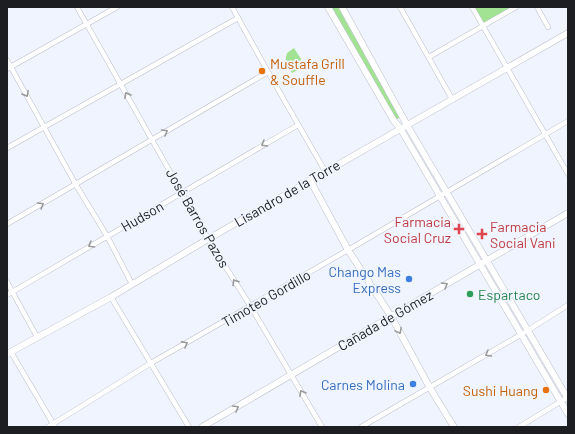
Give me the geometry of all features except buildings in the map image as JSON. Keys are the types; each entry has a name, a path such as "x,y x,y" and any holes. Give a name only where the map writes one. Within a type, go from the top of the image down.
{"street":[{"name":"José Barros Pazos","path":"78,7 208,239 251,307 322,427"},
{"path":"9,68 117,7"},
{"path":"232,7 325,171"},
{"path":"328,7 568,414"},
{"path":"342,7 406,124 568,398 519,427"},
{"path":"400,7 452,99"},
{"path":"472,7 568,174"},
{"path":"429,57 516,7"},
{"path":"537,7 548,27"},
{"path":"7,148 45,128 238,18"},
{"name":"Lisandro de la Torre","path":"9,353 111,297 406,124 568,33"},
{"path":"7,60 9,68 107,236 132,284"},
{"path":"7,224 268,72"},
{"name":"Timoteo Gordillo","path":"48,427 54,425 152,363 447,193 568,121"},
{"name":"Hudson","path":"7,294 298,125"},
{"path":"310,180 348,250 391,316 430,388 454,427"},
{"name":"Cañada de Gómez","path":"202,427 292,376 391,316 568,213"},
{"path":"7,282 37,337"},
{"path":"111,297 152,363 189,427"},
{"path":"361,427 522,334 568,305"},
{"path":"9,353 54,425"}],"green space":[{"path":"331,7 338,7 400,117 396,120"},
{"path":"472,7 516,7 483,27"},
{"path":"294,48 301,59 298,70 292,73 285,62 287,53"}],"place":[{"name":"Mustafa Grill & Souffle","path":"262,71"},
{"name":"Farmacia Social Cruz","path":"459,229"},
{"name":"Farmacia Social Vani","path":"482,234"},
{"name":"Chango Mas Express","path":"409,279"},
{"name":"Espartaco","path":"470,294"},
{"name":"Carnes Molina","path":"413,384"},
{"name":"Sushi Huang","path":"546,390"}]}
